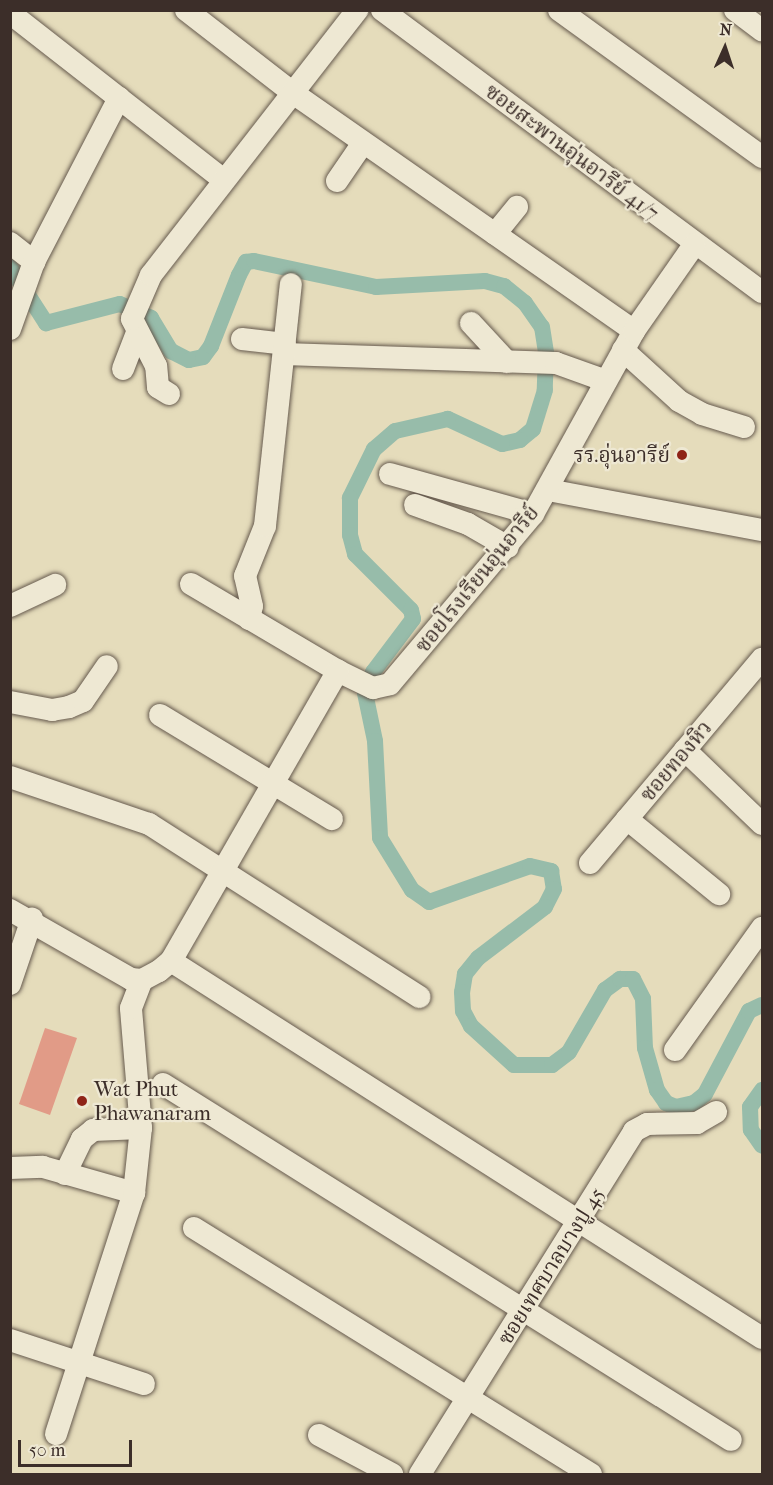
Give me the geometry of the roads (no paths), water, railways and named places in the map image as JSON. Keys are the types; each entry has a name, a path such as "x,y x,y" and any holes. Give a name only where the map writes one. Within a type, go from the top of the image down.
{"street":[{"path":"186,10 293,93 495,234 628,341 679,401 744,427"},
{"path":"123,369 137,314 160,257 224,180 357,10"},
{"name":"ซอยสะพานอุ่นอารีย์ 41/7","path":"382,10 694,245 762,292"},
{"path":"558,10 762,157"},
{"path":"735,10 762,30"},
{"path":"10,12 224,180"},
{"path":"10,329 28,278 119,98"},
{"path":"337,181 363,143"},
{"path":"495,234 517,207"},
{"path":"10,243 28,278"},
{"name":"ซอยโรงเรียนอุ่นอารีย์","path":"191,584 338,671 368,685 384,687 398,677 533,514 628,341 694,245"},
{"path":"249,619 252,606 245,576 265,526 291,284"},
{"path":"137,314 156,366 158,387 169,394"},
{"path":"471,323 507,362"},
{"path":"242,339 284,349 548,363 606,381"},
{"path":"390,474 533,514"},
{"path":"548,490 762,530"},
{"path":"415,505 468,524 508,547"},
{"path":"10,606 55,585"},
{"path":"10,702 52,710 69,707 83,701 106,666"},
{"path":"56,1434 134,1193 141,1128 131,1023 142,980 171,961 276,784 338,671"},
{"name":"ซอยทองหิว","path":"590,863 685,750 758,673"},
{"path":"160,715 332,819"},
{"path":"685,750 762,824"},
{"path":"10,777 149,824 419,997"},
{"path":"627,819 719,894"},
{"path":"10,910 32,919 119,973 142,980"},
{"path":"10,984 32,919"},
{"path":"675,1050 762,928"},
{"path":"171,961 762,1338"},
{"path":"163,1084 731,1440"},
{"name":"ซอยเทศบาลบางปู 45","path":"420,1474 634,1131 647,1124 697,1123 716,1112"},
{"path":"65,1174 82,1139 93,1130 141,1128"},
{"path":"10,1168 43,1167 134,1193"},
{"path":"194,1228 591,1474"},
{"path":"10,1340 144,1384"},
{"path":"319,1435 392,1474"}],"waterway":[{"path":"10,267 46,323 120,304 151,318 171,351 189,360 203,357 211,346 246,262 254,261 376,287 485,281 504,286 525,303 542,327 546,353 545,390 533,429 520,440 502,444 448,419 395,431 374,449 350,498 350,535 355,554 411,610 413,619 373,672 365,693 375,741 380,838 412,890 429,902 530,866 551,871 554,889 545,907 478,958 465,974 462,992 463,1011 471,1026 514,1065 552,1065 569,1052 605,990 620,979 633,979 643,999 645,1048 657,1090 666,1103 676,1107 694,1103 705,1094 749,1011 762,1005"},
{"path":"762,1090 750,1107 751,1130 762,1146"}],"place":[{"name":"รร.อุ่นอารีย์","path":"682,455"},
{"name":"Wat Phut Phawanaram","path":"82,1101"}]}
